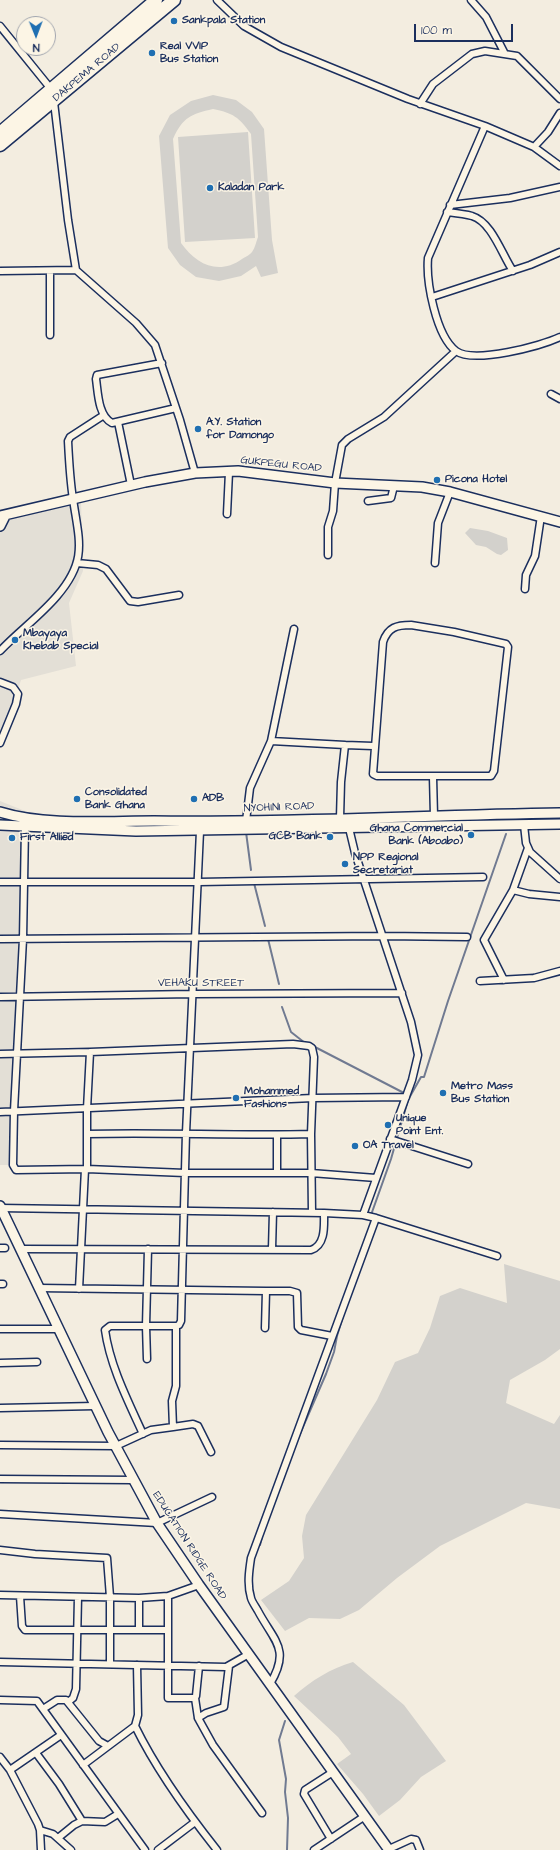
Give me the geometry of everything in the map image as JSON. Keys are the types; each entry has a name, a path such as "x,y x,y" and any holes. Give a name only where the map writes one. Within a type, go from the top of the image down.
{"highway":[{"name":"DAKPEMA ROAD","path":"0,133 156,0"},
{"name":"DAKPEMA ROAD","path":"0,145 54,102 174,0"}],"street":[{"path":"218,0 244,26 281,47 420,104 485,126 534,147 560,166"},
{"path":"471,0 486,17 504,52"},
{"path":"1,30 51,89"},
{"path":"420,104 433,84 472,54 485,51 504,52 517,56 560,98"},
{"path":"54,102 68,220 76,270 147,334 155,344 195,473"},
{"path":"534,147 548,132 560,114"},
{"path":"485,126 428,258 428,277 441,329 447,341 456,351 474,356 523,349 560,337"},
{"path":"450,205 510,198 560,186"},
{"path":"447,212 474,216 483,223 493,236 513,271"},
{"path":"432,297 513,271 560,252"},
{"path":"0,271 76,270"},
{"path":"50,271 50,335"},
{"path":"328,555 328,527 333,511 335,483 341,450 345,442 384,417 456,351"},
{"path":"162,363 97,375 96,379 99,399 104,415 109,421 118,422 176,408"},
{"path":"551,394 560,399"},
{"path":"0,651 58,595 77,563 80,539 73,499 69,438 104,415"},
{"path":"118,422 131,485"},
{"path":"227,514 229,472"},
{"name":"GUKPEGU ROAD","path":"2,516 131,485 195,473 229,472 335,483 422,488 450,492 560,522"},
{"path":"368,501 391,498 394,486"},
{"path":"435,563 438,524 450,492"},
{"path":"0,526 2,516"},
{"path":"525,589 526,575 535,556 541,516"},
{"path":"77,563 98,565 106,569 128,600 134,603 179,595"},
{"path":"411,625 503,642 508,647 493,774 488,777 374,776 372,771 374,746 383,642 389,629 394,626 411,625"},
{"path":"246,821 250,788 271,741 294,630"},
{"path":"0,682 13,687 18,694 16,704 0,743"},
{"path":"271,741 374,746"},
{"path":"340,818 340,786 345,745"},
{"path":"433,777 434,816"},
{"name":"NYOHINI ROAD","path":"0,812 30,818 58,820 246,821 560,813"},
{"name":"NYOHINI ROAD","path":"0,825 109,830 200,831 560,824"},
{"path":"524,825 528,848 533,856 560,879"},
{"path":"25,827 23,939 14,1111 13,1165 16,1170 86,1169 185,1173 311,1173 376,1178"},
{"path":"349,828 353,848 384,936 415,1035 418,1055 412,1080 363,1215"},
{"path":"143,1434 123,1390 105,1330 110,1326 176,1326 181,1321 187,1104 199,882 200,831"},
{"path":"504,980 484,940 513,890 528,848"},
{"path":"0,882 199,882 483,877"},
{"path":"513,890 529,894 560,897"},
{"path":"0,939 384,936 467,937"},
{"path":"480,981 534,978 560,971"},
{"name":"VEHAKU STREET","path":"0,997 402,993"},
{"path":"0,1054 190,1049 293,1044 309,1046 314,1052 311,1173 312,1212"},
{"path":"80,1289 90,1052"},
{"path":"0,1112 313,1098 406,1097"},
{"path":"87,1134 312,1134"},
{"path":"277,1135 277,1173"},
{"path":"390,1139 468,1164"},
{"path":"0,1207 83,1210 312,1212 363,1215 497,1256"},
{"name":"EDUCATION RIDGE ROAD","path":"0,1207 96,1406 157,1523 199,1585 389,1850"},
{"path":"272,1249 273,1212"},
{"path":"21,1250 316,1248 322,1236 324,1213"},
{"path":"270,1684 276,1675 281,1659 279,1644 251,1599 249,1583 251,1558 376,1218"},
{"path":"147,1359 146,1326 148,1249"},
{"path":"39,1288 295,1291 298,1299 298,1327 301,1330 332,1336"},
{"path":"265,1328 266,1291"},
{"path":"172,1426 172,1401 176,1386 176,1326"},
{"path":"0,1329 58,1329"},
{"path":"0,1363 37,1362"},
{"path":"0,1408 96,1406"},
{"path":"0,1445 116,1446 152,1430 192,1424 198,1426 211,1452"},
{"path":"0,1479 134,1480"},
{"path":"0,1514 157,1523 212,1496"},
{"path":"0,1550 35,1554 104,1557 108,1560 110,1597 110,1664"},
{"path":"0,1595 139,1598 168,1596 199,1585"},
{"path":"20,1596 22,1626 26,1630 168,1630"},
{"path":"168,1596 168,1698 195,1698"},
{"path":"68,1702 72,1698 76,1689 78,1597"},
{"path":"139,1598 139,1630"},
{"path":"0,1662 229,1666 249,1654"},
{"path":"83,1765 135,1726 138,1715 138,1665"},
{"path":"199,1666 197,1694 195,1698 198,1718 213,1745 262,1812"},
{"path":"198,1718 206,1713 224,1707 229,1666"},
{"path":"0,1700 37,1701 145,1850"},
{"path":"43,1709 57,1700 64,1700 68,1702 99,1741 108,1746"},
{"path":"135,1726 148,1752 195,1822 217,1850"},
{"path":"10,1770 61,1735"},
{"path":"36,1753 59,1784 82,1821"},
{"path":"0,1756 10,1770 40,1830 41,1850"},
{"path":"331,1839 304,1794 305,1790 333,1772"},
{"path":"58,1838 74,1825 82,1821 106,1822 118,1814"},
{"path":"314,1850 365,1816"},
{"path":"158,1850 195,1822"},
{"path":"40,1830 53,1834 71,1850"},
{"path":"389,1850 412,1839 416,1840 420,1850"}],"shaded area":[{"path":"213,95 236,100 252,112 264,129 272,240 278,273 261,277 256,266 241,276 219,281 196,277 180,265 168,248 159,136 170,115 191,101","holes":["213,109 231,114 243,123 251,134 258,237 255,247 249,255 224,267 216,267 201,262 193,257 181,243 173,139 184,121 193,115"]},
{"path":"248,132 255,238 185,242 178,137"},
{"path":"81,501 83,571 69,603 76,666 21,680 0,745 0,520"},
{"path":"470,528 488,531 507,538 508,550 501,555 486,547 476,545 465,533"},
{"path":"0,801 25,811 29,877 16,1165 0,1165"},
{"path":"504,1264 560,1281 560,1349 545,1360 510,1380 506,1403 554,1424 560,1415 560,1509 526,1503 440,1546 397,1578 359,1610 340,1619 309,1618 285,1631 261,1600 289,1581 304,1558 302,1536 306,1515 377,1400 395,1362 418,1353 430,1328 440,1296 460,1288 507,1303"},
{"path":"353,1662 404,1705 446,1761 421,1777 400,1800 379,1816 363,1794 337,1764 351,1754 338,1737 294,1696 322,1676"}],"waterway":[{"path":"246,832 251,870"},
{"path":"371,1215 391,1159 408,1100 421,1077 424,1077 448,1001 506,834"},
{"path":"254,883 265,926"},
{"path":"268,939 279,984"},
{"path":"282,1007 291,1032 305,1043"},
{"path":"313,1046 404,1093"},
{"path":"296,1443 326,1374 334,1352 344,1313"},
{"path":"260,1545 262,1537"},
{"path":"285,1721 279,1740 286,1779 285,1792 288,1818 287,1850"}],"place":[{"name":"Sankpala Station","path":"174,21"},
{"name":"Real VVIP Bus Station","path":"152,53"},
{"name":"Kaladan Park","path":"210,188"},
{"name":"A.Y. Station for Damongo","path":"198,429"},
{"name":"Picona Hotel","path":"437,480"},
{"name":"Mbayaya Khebab Special","path":"15,640"},
{"name":"Consolidated Bank Ghana","path":"77,799"},
{"name":"ADB","path":"194,799"},
{"name":"Ghana Commercial Bank (Aboabo)","path":"471,835"},
{"name":"GCB Bank","path":"330,837"},
{"name":"First Allied","path":"12,838"},
{"name":"NPP Regional Secretariat","path":"345,864"},
{"name":"Metro Mass Bus Station","path":"443,1093"},
{"name":"Mohammed Fashions","path":"236,1098"},
{"name":"Unique Point Ent.","path":"388,1125"},
{"name":"OA Travel","path":"355,1146"}]}
